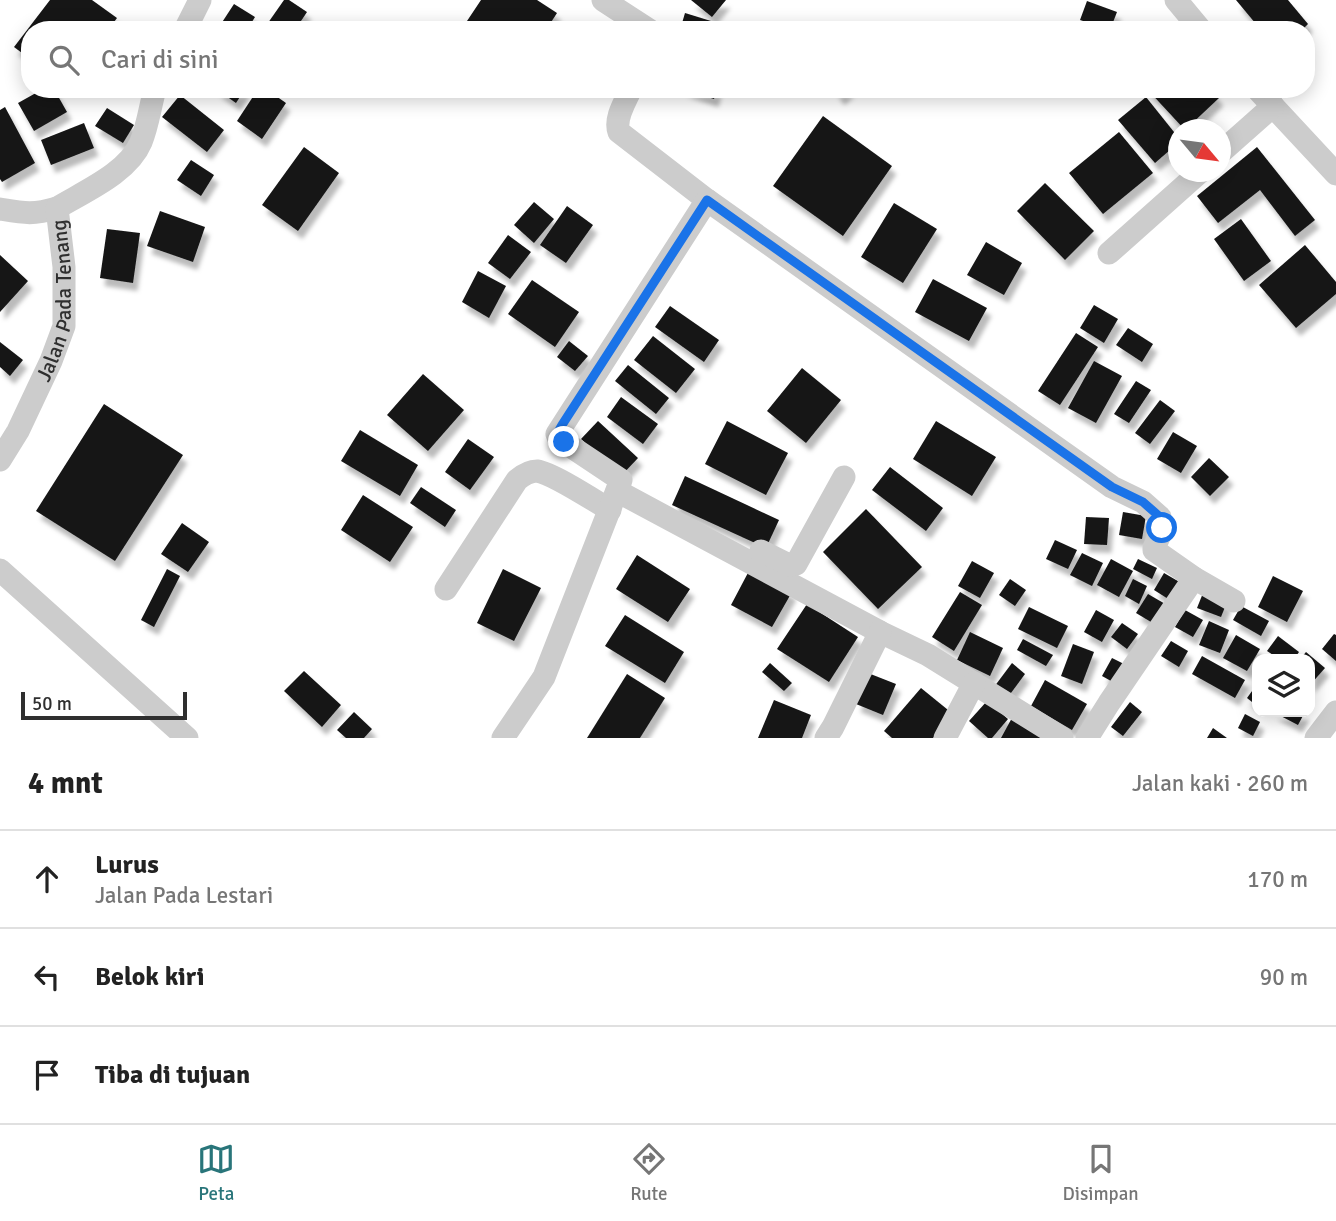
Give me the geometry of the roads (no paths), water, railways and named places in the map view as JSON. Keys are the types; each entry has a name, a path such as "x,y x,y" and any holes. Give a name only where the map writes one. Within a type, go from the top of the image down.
{"street":[{"path":"190,21 200,0"},
{"path":"603,0 635,21"},
{"path":"1177,0 1194,21"},
{"name":"Jalan Pada Tenang","path":"0,460 29,408 64,326 64,267 57,208 111,176 129,161 140,144 153,98"},
{"path":"627,98 617,122 618,131 707,200 1112,487 1143,502 1160,517 1162,530 1154,550 1194,578 1234,601"},
{"path":"1265,98 1336,174"},
{"path":"1231,143 1273,106"},
{"path":"1109,253 1189,182"},
{"path":"707,200 557,434 559,439 616,494 928,655 1062,738"},
{"path":"0,209 30,214 57,208"},
{"path":"446,589 517,480 528,472 539,471 551,477 616,494 789,565 796,564 799,560 844,477"},
{"path":"503,738 544,677 616,494"},
{"path":"0,570 187,738"},
{"path":"1087,738 1194,578"},
{"path":"825,738 880,632"},
{"path":"945,738 974,683"},
{"path":"1316,738 1336,712"}]}
